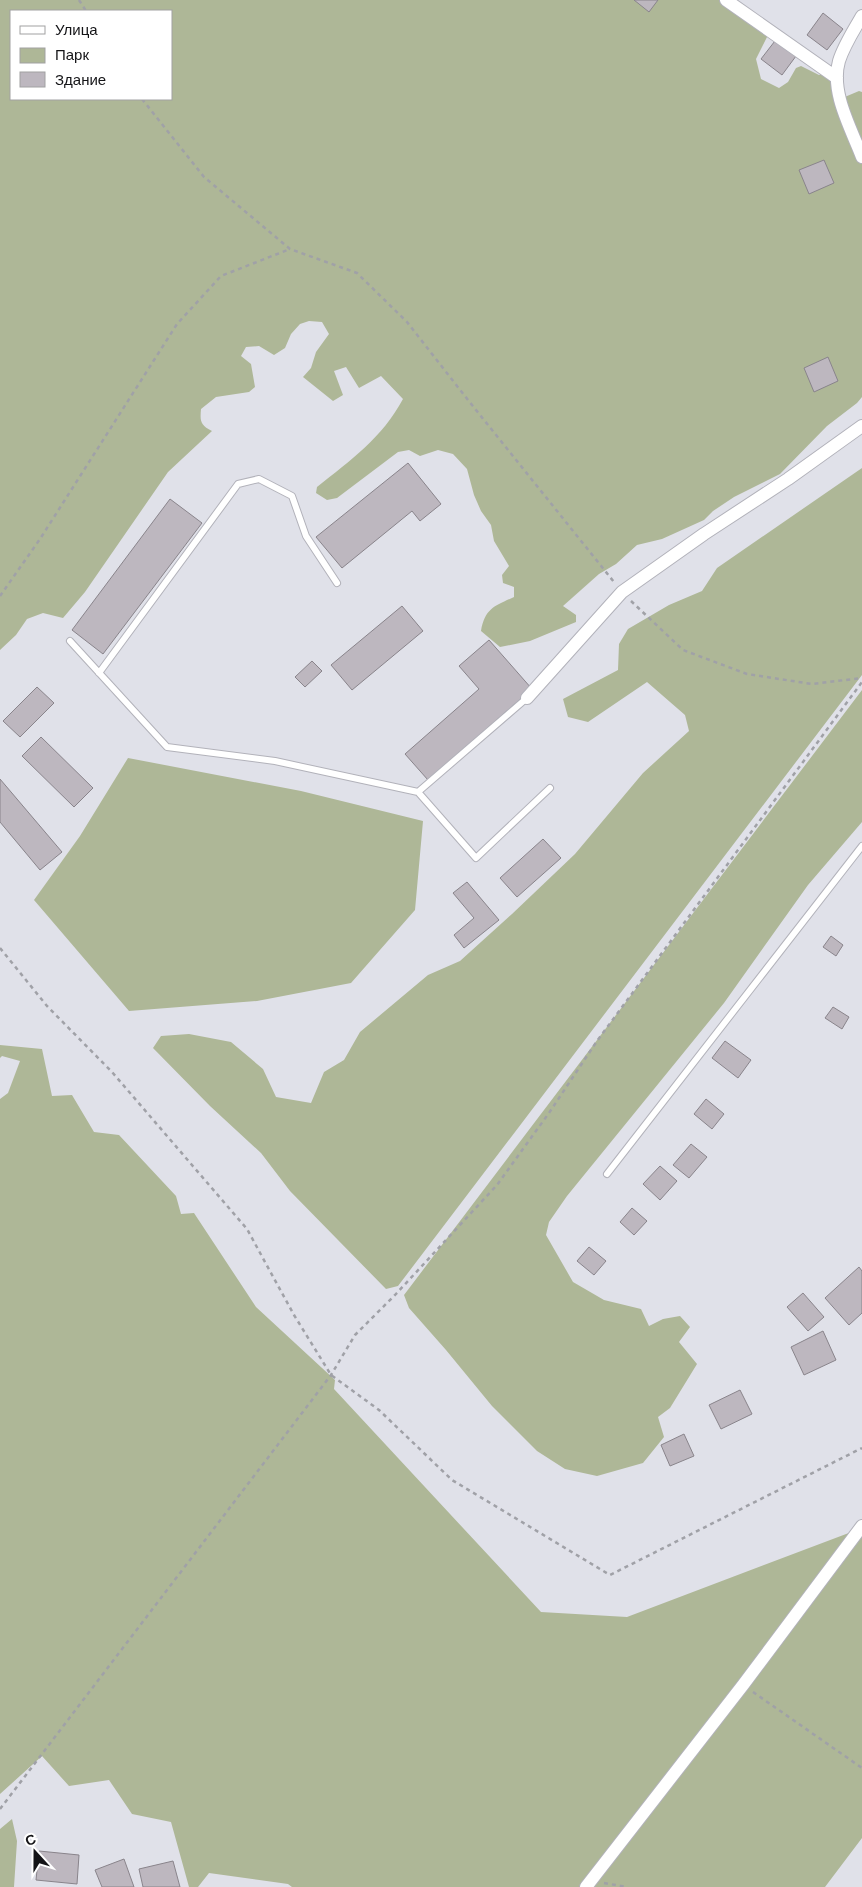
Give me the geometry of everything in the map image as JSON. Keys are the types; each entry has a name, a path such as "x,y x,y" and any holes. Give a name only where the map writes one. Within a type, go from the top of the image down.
{"street":[{"path":"726,0 837,78"},
{"path":"862,16 838,62 837,78 843,107 862,157"},
{"path":"527,698 622,592 862,426"},
{"path":"588,1884 743,1685 862,1526"}],"lane":[{"path":"99,674 238,484 259,479 292,496 306,536 338,583"},
{"path":"70,641 167,747 274,761 418,792 476,858 550,788"},
{"path":"418,792 527,698"},
{"path":"608,1174 862,846"}],"path":[{"path":"143,100 204,177 290,249 357,273 408,322 622,592 684,650 747,674 812,684 862,680"},
{"path":"0,596 40,539 177,324 221,276 290,249"},
{"path":"0,1809 331,1375 356,1335 497,1185 603,1033 862,680"},
{"path":"0,948 47,1006 112,1072 247,1229 294,1315 331,1375 379,1410 452,1480 610,1575 862,1448"},
{"path":"743,1685 862,1768"},
{"path":"588,1884 627,1887"}],"green space":[{"path":"0,0 732,0 768,35 756,59 761,79 779,88 788,82 796,68 801,66 819,75 829,71 840,99 859,91 862,92 862,397 827,426 780,474 734,497 713,511 704,520 662,539 637,545 616,564 599,574 563,606 576,615 576,622 530,641 500,647 481,631 488,613 496,606 514,597 514,587 503,583 502,575 509,566 494,541 491,525 481,511 474,495 467,469 453,454 438,450 420,456 409,450 398,452 337,498 327,500 316,493 317,487 354,458 376,437 395,413 403,399 381,376 359,388 346,367 334,371 343,395 333,401 303,377 311,368 316,352 329,334 322,322 309,321 300,324 291,334 285,348 274,355 259,346 246,347 241,356 251,364 255,387 249,392 216,397 201,409 202,422 205,427 212,431 168,472 85,592 63,618 43,613 27,619 16,635 0,650"},
{"path":"862,468 862,675 398,1286 386,1289 290,1191 261,1153 210,1106 153,1048 161,1036 189,1034 231,1042 263,1069 276,1097 311,1103 324,1072 344,1060 360,1032 428,975 460,961 512,914 575,854 643,773 689,731 685,715 647,682 588,722 568,717 563,699 618,670 619,644 628,629 669,605 702,591 717,568"},
{"path":"862,690 862,822 808,885 724,1003 567,1196 549,1222 546,1235 573,1282 604,1300 641,1309 649,1326 663,1319 680,1316 690,1327 679,1342 697,1364 670,1408 658,1417 664,1437 643,1463 597,1476 565,1469 537,1451 492,1406 409,1308 404,1295"},
{"path":"128,758 301,791 423,821 415,910 351,983 257,1001 129,1011 34,900 80,836"},
{"path":"0,1045 42,1049 52,1096 72,1095 94,1132 119,1135 176,1196 181,1214 194,1213 256,1307 335,1380 334,1389 541,1612 627,1617 862,1528 862,1838 825,1887 292,1887 288,1884 209,1873 198,1887 189,1887 171,1822 132,1814 109,1780 69,1786 42,1756 0,1794 0,1099 8,1093 20,1061 2,1056 0,1058"},
{"path":"12,1819 17,1841 14,1887 0,1887 0,1829"}],"building":[{"path":"634,0 658,0 649,12"},
{"path":"823,13 843,29 827,50 807,35"},
{"path":"778,37 799,52 782,75 761,59"},
{"path":"824,160 834,183 809,194 799,170"},
{"path":"828,357 838,381 814,392 804,368"},
{"path":"408,463 441,504 420,521 412,511 342,568 316,537"},
{"path":"170,499 202,523 103,654 72,630"},
{"path":"402,606 423,631 352,690 331,665"},
{"path":"489,640 532,689 428,780 405,754 479,689 459,666"},
{"path":"312,661 322,671 305,687 295,677"},
{"path":"37,687 54,703 20,737 3,721"},
{"path":"41,737 93,788 74,807 22,756"},
{"path":"0,779 62,852 40,870 0,822"},
{"path":"543,839 561,858 517,897 500,878"},
{"path":"467,882 499,920 464,948 454,935 474,918 453,893"},
{"path":"831,936 843,945 836,956 823,947"},
{"path":"833,1007 849,1017 842,1029 825,1018"},
{"path":"725,1041 751,1060 738,1078 712,1058"},
{"path":"706,1099 724,1114 712,1129 694,1114"},
{"path":"691,1144 707,1157 689,1178 673,1165"},
{"path":"660,1166 677,1181 660,1200 643,1184"},
{"path":"632,1208 647,1221 634,1235 620,1222"},
{"path":"589,1247 606,1261 594,1275 577,1261"},
{"path":"859,1267 862,1271 862,1313 849,1325 825,1298"},
{"path":"803,1293 824,1317 808,1331 787,1307"},
{"path":"823,1331 836,1360 804,1375 791,1347"},
{"path":"740,1390 752,1414 721,1429 709,1405"},
{"path":"684,1434 694,1456 670,1466 661,1445"},
{"path":"39,1851 79,1855 77,1884 36,1880"},
{"path":"124,1859 134,1887 102,1887 95,1870"},
{"path":"173,1861 180,1887 143,1887 139,1869"}]}
